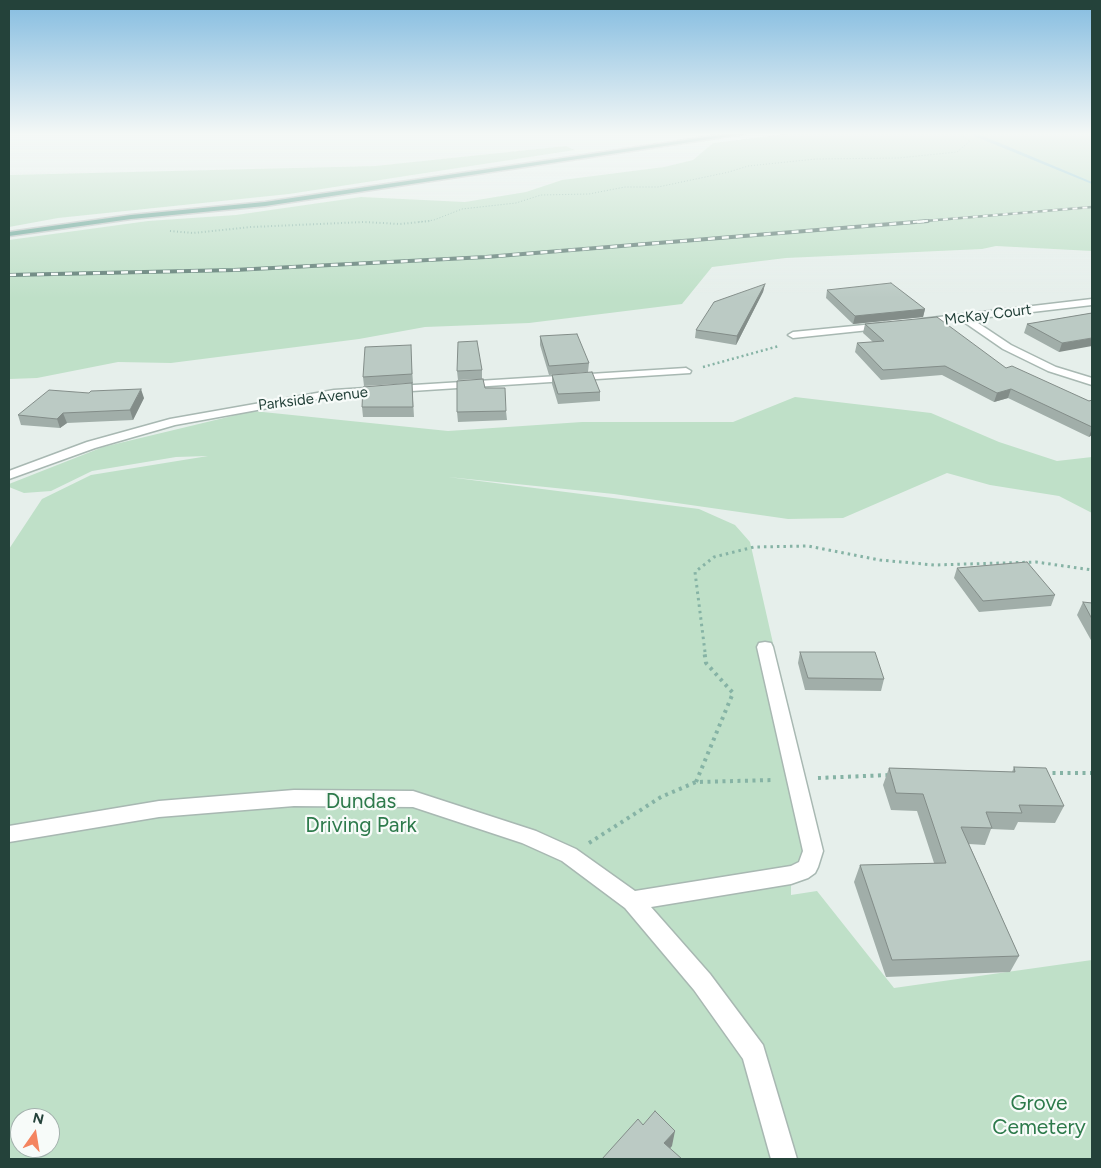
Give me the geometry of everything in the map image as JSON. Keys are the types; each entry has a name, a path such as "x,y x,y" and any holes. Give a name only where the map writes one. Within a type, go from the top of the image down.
{"main road":[{"path":"9,234 68,225 275,202 367,189"}],"street":[{"name":"McKay Court","path":"794,335 964,318 1092,302"},
{"path":"964,318 1006,346 1037,362 1092,382"},
{"name":"Parkside Avenue","path":"9,475 91,445 174,422 334,393 686,371"},
{"path":"632,901 791,876 808,867 813,851 766,647"},
{"path":"9,834 159,809 294,798 413,799 529,837 569,855 632,901 702,982 754,1053 784,1159"}],"path":[{"path":"164,231 193,233 250,227 364,222 400,224 434,220 462,209 516,203 541,195 589,194 617,189"},
{"path":"686,371 779,346 794,335"},
{"path":"696,782 733,693 706,663 695,572 714,558 754,547 808,546 880,560 934,565 1036,562 1092,570"}],"green space":[{"path":"9,189 325,189 289,194 58,218 9,227"},
{"path":"536,189 1092,189 1092,251 996,246 982,249 786,258 712,267 682,304 529,323 425,327 359,339 171,363 118,362 37,378 9,379 9,240 148,221 236,215 361,197 465,202"},
{"name":"Dundas Driving Park","path":"795,397 931,413 999,442 1057,461 1092,457 1092,513 1059,496 990,485 947,473 843,518 788,519 614,494 448,477 699,509 735,525 750,542 820,850 791,879 791,895 817,891 894,988 1092,960 1092,1159 9,1159 9,549 42,499 91,475 208,456 176,457 92,471 51,491 24,493 9,487 9,484 103,447 253,411 448,431 582,422 733,422"}],"building":[{"path":"891,283 925,309 855,316 827,290"},
{"path":"765,284 737,336 696,330 714,302"},
{"path":"1092,313 1092,338 1062,343 1027,324"},
{"path":"937,317 1006,368 1012,366 1089,401 1092,400 1092,427 1011,389 997,393 945,366 883,370 857,343 884,341 865,324"},
{"path":"577,334 589,363 549,366 540,336"},
{"path":"477,341 482,370 457,371 458,342"},
{"path":"411,345 412,374 363,377 365,347"},
{"path":"592,372 600,392 558,394 552,375"},
{"path":"483,379 485,388 505,388 506,411 457,412 457,381"},
{"path":"412,383 413,407 362,407 363,387"},
{"path":"141,389 130,410 63,413 57,419 18,415 49,390 89,393 91,391"},
{"path":"1027,562 1055,595 983,601 957,568"},
{"path":"1083,602 1092,603 1092,619"},
{"path":"800,652 875,652 884,679 808,678"},
{"path":"1014,767 1046,768 1064,806 1019,805 1022,813 986,812 992,828 961,827 1019,956 892,960 860,865 946,863 923,794 896,793 889,768 1015,772"},
{"path":"655,1111 675,1131 664,1143 682,1159 602,1159 638,1119 643,1125"}],"railway":[{"path":"913,222 1092,207"},
{"path":"9,275 234,270 486,257 928,221"}],"park label":[{"name":"Grove Cemetery","path":"1039,1116"}]}
